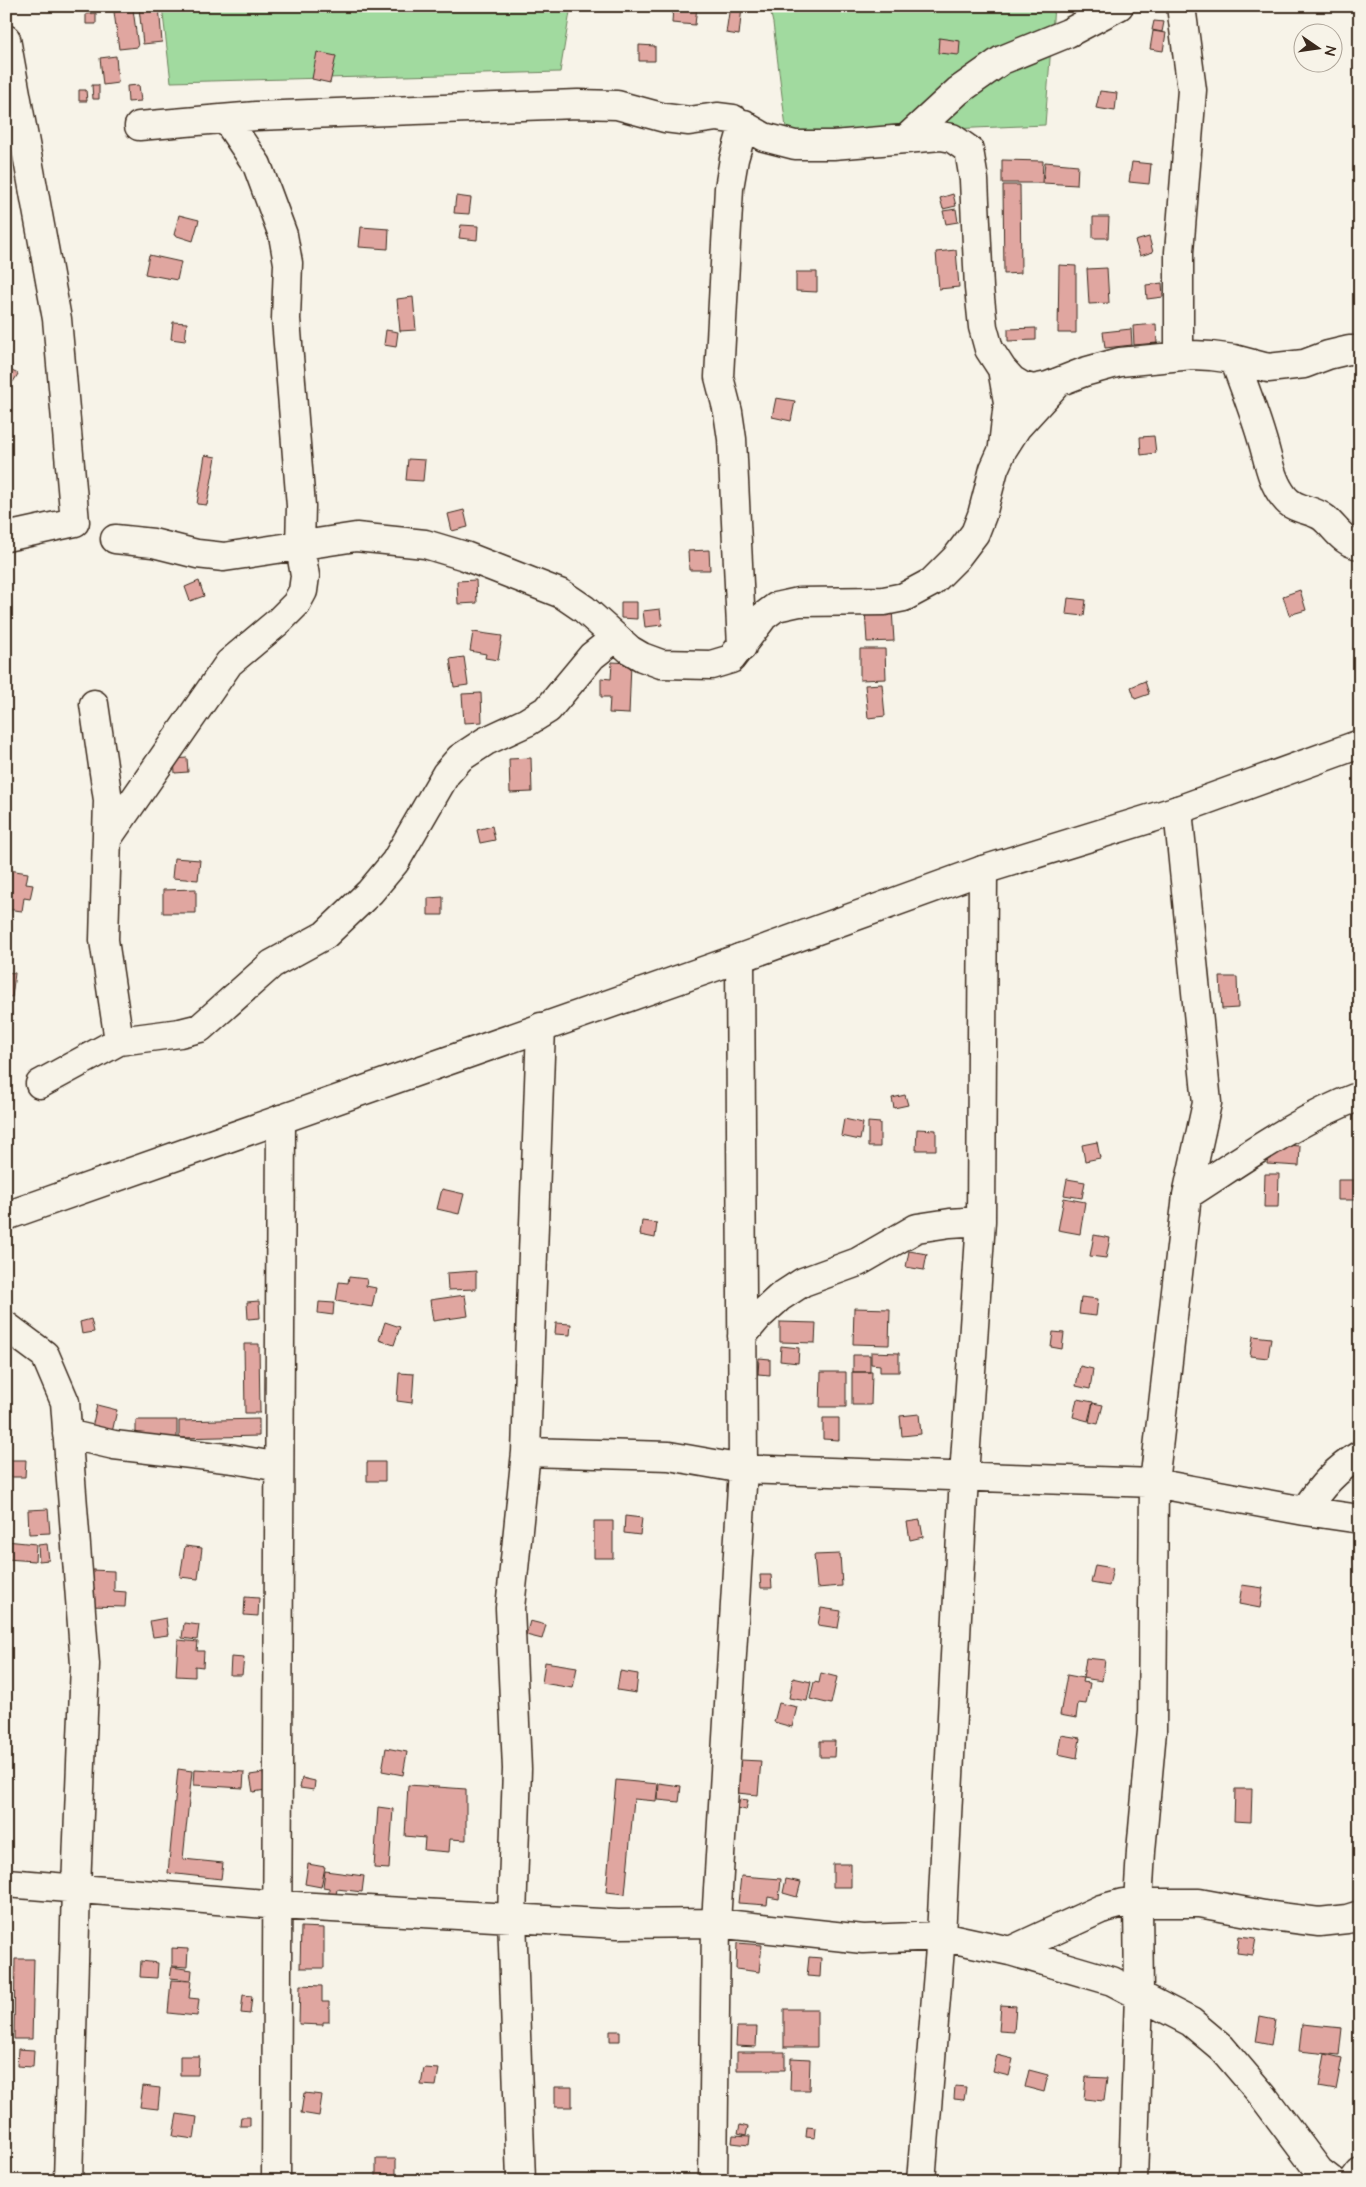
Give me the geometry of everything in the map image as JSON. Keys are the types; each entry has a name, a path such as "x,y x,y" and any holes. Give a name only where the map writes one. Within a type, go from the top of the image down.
{"street":[{"path":"906,139 958,91 1002,60 1068,33 1119,6"},
{"path":"1179,356 1179,252 1192,90 1181,6"},
{"path":"6,39 57,319 75,522 6,537"},
{"path":"138,126 226,119 578,104 617,105 665,118 689,121 717,117 733,118 764,137 795,145 833,145 941,136 952,138 968,150 974,180 979,288 983,327 990,349 1002,369 1012,380 1033,389 1120,362 1192,355 1234,359 1268,368 1304,364 1349,350 1360,350"},
{"path":"107,839 229,664 279,621 296,604 303,591 305,576 300,546 301,506 286,319 288,263 283,236 257,165 226,119"},
{"path":"742,647 732,439 719,369 729,188 734,159 744,124"},
{"path":"1234,359 1254,414 1269,464 1283,497 1294,506 1322,517 1352,544 1360,545"},
{"path":"1002,369 1008,402 1003,449"},
{"path":"115,539 153,543 197,554 224,557 356,537 426,544 465,556 562,594 590,614 630,650 661,664 711,665 731,658 742,647 764,616 776,607 799,602 884,601 904,597 932,582 956,558 975,533 982,515 994,469 1003,449 1018,427 1058,382"},
{"path":"40,1084 119,1041 180,1033 200,1028 272,964 325,934 370,892 395,862 453,765 460,758 486,741 527,722 548,709 592,656 616,638"},
{"path":"94,704 108,800 104,940 119,1041"},
{"path":"6,1216 740,958 983,870 1178,810 1360,744"},
{"path":"1133,2181 1139,1994 1138,1903 1152,1731 1154,1483 1187,1196 1207,1103 1178,810"},
{"path":"921,2181 941,1936 964,1476 981,1221 983,870"},
{"path":"713,2181 716,1923 743,1469 740,958"},
{"path":"521,2181 512,1917 517,1769 510,1608 526,1452 541,1027"},
{"path":"1187,1196 1289,1130 1341,1103 1360,1096"},
{"path":"276,2181 281,1119"},
{"path":"742,1336 758,1317 780,1297 803,1282 858,1262 917,1228 950,1222 981,1221"},
{"path":"6,1326 45,1355 65,1402 85,1664 76,1888 68,2181"},
{"path":"68,1434 114,1446 234,1459 279,1468"},
{"path":"526,1452 669,1456 743,1469 1154,1483 1305,1511 1360,1519"},
{"path":"1305,1511 1319,1488 1349,1461 1360,1455"},
{"path":"6,1883 278,1906 618,1924 716,1923 864,1939 941,1936 1010,1951 1112,1981 1191,2022 1222,2048 1263,2096 1319,2171 1332,2181"},
{"path":"1010,1951 1101,1909 1124,1903 1199,1903 1264,1915 1319,1922 1347,1919 1360,1915"},
{"path":"1354,2181 1360,2174"}],"green space":[{"path":"162,6 571,6 560,72 171,82"},
{"path":"769,6 1054,6 1045,125 787,136 773,23"}],"building":[{"path":"159,6 162,42 143,44 139,8"},
{"path":"673,6 697,6 695,25 672,23"},
{"path":"730,6 742,7 739,35 726,33"},
{"path":"133,9 138,47 119,49 114,12"},
{"path":"96,13 96,24 86,24 86,14"},
{"path":"1154,21 1164,22 1162,32 1152,30"},
{"path":"1153,31 1166,33 1163,51 1150,49"},
{"path":"939,38 960,41 959,55 938,53"},
{"path":"639,45 655,46 655,61 639,61"},
{"path":"317,52 336,56 330,83 312,79"},
{"path":"116,56 118,83 103,85 100,58"},
{"path":"92,85 99,85 99,99 93,99"},
{"path":"139,85 141,101 128,102 127,86"},
{"path":"79,90 86,90 87,101 79,101"},
{"path":"1100,91 1117,93 1115,111 1096,108"},
{"path":"1002,160 1043,161 1042,183 1002,183"},
{"path":"1045,162 1078,165 1077,185 1043,183"},
{"path":"1132,162 1151,164 1149,184 1129,182"},
{"path":"1003,185 1020,185 1021,273 1004,274"},
{"path":"953,194 956,206 943,209 940,198"},
{"path":"456,196 471,198 469,214 454,213"},
{"path":"956,209 958,222 946,224 943,211"},
{"path":"179,215 199,220 193,241 174,235"},
{"path":"1093,217 1109,217 1108,238 1093,238"},
{"path":"461,225 478,226 477,240 459,238"},
{"path":"361,227 389,229 388,249 359,247"},
{"path":"1149,237 1153,252 1140,256 1135,241"},
{"path":"956,250 959,287 939,289 936,252"},
{"path":"149,255 181,262 177,280 145,274"},
{"path":"1059,265 1076,266 1076,333 1058,333"},
{"path":"1107,268 1109,303 1089,304 1087,269"},
{"path":"796,272 817,272 817,292 796,291"},
{"path":"1162,283 1163,297 1147,299 1146,285"},
{"path":"413,297 416,330 400,331 397,299"},
{"path":"173,322 187,323 185,341 171,339"},
{"path":"1156,324 1157,343 1134,345 1133,326"},
{"path":"1036,328 1036,340 1008,341 1008,329"},
{"path":"1131,329 1132,345 1105,348 1103,332"},
{"path":"386,330 398,332 396,347 384,345"},
{"path":"6,368 18,374 13,382 6,378"},
{"path":"776,398 795,401 791,421 772,417"},
{"path":"1154,436 1156,453 1141,455 1140,437"},
{"path":"205,455 216,457 207,505 197,504"},
{"path":"408,459 425,460 423,481 406,480"},
{"path":"464,510 468,527 452,531 448,514"},
{"path":"709,550 710,570 689,570 688,551"},
{"path":"476,580 477,603 458,604 457,581"},
{"path":"199,581 204,596 190,601 185,587"},
{"path":"1300,590 1306,610 1289,615 1283,596"},
{"path":"1068,598 1086,600 1084,616 1066,614"},
{"path":"621,602 637,602 637,619 621,618"},
{"path":"660,609 662,625 645,627 643,611"},
{"path":"892,609 894,641 867,642 865,610"},
{"path":"473,632 502,636 498,660 485,658 486,654 470,651"},
{"path":"860,649 885,649 886,679 860,680"},
{"path":"464,657 468,685 454,687 450,659"},
{"path":"612,662 631,663 629,714 609,713 610,697 601,697 601,678 611,679"},
{"path":"1145,681 1149,694 1135,699 1131,687"},
{"path":"882,684 885,716 868,718 865,685"},
{"path":"481,693 482,722 464,723 462,694"},
{"path":"187,758 188,772 175,773 174,759"},
{"path":"531,758 532,792 510,793 509,759"},
{"path":"492,826 495,840 480,843 477,830"},
{"path":"174,858 200,860 198,880 172,878"},
{"path":"9,870 28,873 26,884 33,885 30,899 24,898 22,911 6,909"},
{"path":"196,889 196,913 163,913 163,890"},
{"path":"443,897 443,915 428,915 428,898"},
{"path":"6,972 15,973 12,997 6,996"},
{"path":"1220,977 1237,977 1238,1008 1222,1009"},
{"path":"905,1095 908,1105 894,1108 892,1098"},
{"path":"844,1119 863,1123 860,1140 841,1136"},
{"path":"868,1122 880,1123 880,1147 868,1147"},
{"path":"917,1129 936,1130 936,1150 916,1150"},
{"path":"1097,1142 1100,1158 1085,1161 1082,1145"},
{"path":"1269,1144 1300,1146 1299,1166 1267,1164"},
{"path":"1265,1174 1279,1174 1278,1207 1264,1207"},
{"path":"1067,1179 1085,1182 1082,1198 1064,1195"},
{"path":"1338,1180 1355,1180 1355,1200 1338,1200"},
{"path":"442,1189 464,1194 459,1214 437,1209"},
{"path":"1064,1198 1085,1202 1080,1234 1058,1230"},
{"path":"642,1221 657,1223 655,1238 640,1235"},
{"path":"1094,1235 1110,1238 1106,1258 1090,1256"},
{"path":"909,1251 927,1254 924,1270 906,1267"},
{"path":"476,1271 476,1289 448,1290 447,1273"},
{"path":"349,1277 367,1279 366,1286 376,1288 372,1307 336,1301 339,1282 348,1283"},
{"path":"465,1295 468,1316 433,1321 430,1300"},
{"path":"1081,1297 1098,1299 1096,1316 1079,1314"},
{"path":"259,1301 260,1318 248,1319 247,1302"},
{"path":"319,1302 334,1303 333,1315 318,1313"},
{"path":"854,1308 890,1309 889,1345 853,1344"},
{"path":"91,1319 94,1332 82,1334 80,1322"},
{"path":"385,1322 400,1327 394,1345 379,1340"},
{"path":"780,1322 816,1323 815,1343 780,1342"},
{"path":"556,1323 571,1324 570,1335 555,1334"},
{"path":"1053,1332 1064,1333 1062,1349 1051,1347"},
{"path":"1253,1336 1271,1338 1268,1358 1250,1356"},
{"path":"244,1344 259,1344 260,1413 245,1413"},
{"path":"781,1346 799,1348 798,1363 780,1361"},
{"path":"871,1352 899,1353 899,1372 880,1372 880,1365 871,1364"},
{"path":"853,1355 870,1355 870,1372 853,1372"},
{"path":"759,1358 770,1359 770,1375 758,1374"},
{"path":"1080,1366 1093,1369 1090,1389 1076,1386"},
{"path":"821,1372 846,1372 846,1407 820,1407"},
{"path":"852,1372 872,1372 871,1405 852,1405"},
{"path":"399,1373 414,1374 412,1403 397,1401"},
{"path":"1077,1399 1093,1402 1088,1421 1073,1417"},
{"path":"1093,1403 1103,1405 1098,1424 1089,1422"},
{"path":"97,1405 117,1410 111,1437 91,1432"},
{"path":"919,1414 921,1434 902,1436 900,1416"},
{"path":"823,1418 839,1418 839,1440 823,1439"},
{"path":"259,1419 259,1436 179,1438 179,1421"},
{"path":"136,1420 177,1420 177,1438 136,1438"},
{"path":"6,1460 26,1460 25,1477 6,1477"},
{"path":"367,1462 385,1462 385,1481 367,1481"},
{"path":"48,1509 50,1533 29,1534 28,1510"},
{"path":"625,1516 642,1518 640,1535 624,1533"},
{"path":"920,1520 923,1537 910,1540 907,1522"},
{"path":"594,1521 613,1521 613,1558 594,1558"},
{"path":"6,1541 36,1544 35,1561 6,1559"},
{"path":"47,1544 49,1560 39,1561 38,1545"},
{"path":"185,1546 202,1548 198,1579 180,1577"},
{"path":"840,1554 842,1586 817,1588 814,1555"},
{"path":"1095,1565 1113,1568 1109,1586 1091,1583"},
{"path":"91,1570 114,1571 114,1591 126,1592 125,1607 90,1606"},
{"path":"760,1575 771,1575 772,1588 761,1588"},
{"path":"1242,1585 1263,1588 1260,1608 1239,1604"},
{"path":"245,1597 259,1598 258,1616 244,1615"},
{"path":"821,1608 841,1611 838,1628 818,1625"},
{"path":"166,1618 168,1635 153,1637 150,1621"},
{"path":"530,1621 546,1625 542,1639 526,1635"},
{"path":"184,1623 199,1625 197,1640 182,1638"},
{"path":"178,1640 198,1642 197,1651 204,1651 203,1667 195,1666 195,1677 176,1676"},
{"path":"231,1657 244,1658 242,1675 230,1675"},
{"path":"1086,1658 1105,1660 1102,1681 1083,1678"},
{"path":"545,1662 577,1667 573,1688 542,1683"},
{"path":"620,1671 638,1674 636,1693 617,1690"},
{"path":"821,1673 837,1677 831,1704 810,1699 814,1682 819,1683"},
{"path":"1067,1675 1083,1678 1082,1682 1090,1683 1086,1704 1078,1703 1076,1718 1060,1715"},
{"path":"793,1678 811,1682 807,1701 789,1698"},
{"path":"779,1703 797,1707 792,1727 774,1722"},
{"path":"1061,1735 1080,1738 1077,1758 1058,1754"},
{"path":"820,1741 835,1741 834,1757 820,1757"},
{"path":"386,1748 407,1752 403,1775 382,1771"},
{"path":"740,1760 761,1761 758,1795 737,1793"},
{"path":"178,1769 192,1771 183,1859 223,1863 221,1879 168,1873"},
{"path":"195,1769 244,1772 243,1788 194,1785"},
{"path":"263,1773 266,1790 253,1792 250,1775"},
{"path":"302,1778 315,1781 314,1790 300,1788"},
{"path":"616,1780 658,1784 656,1801 634,1799 625,1894 606,1892"},
{"path":"659,1783 681,1786 679,1802 658,1800"},
{"path":"408,1785 466,1789 466,1840 450,1839 449,1852 424,1850 425,1838 405,1836"},
{"path":"1235,1789 1252,1789 1251,1822 1234,1821"},
{"path":"740,1799 748,1800 746,1810 738,1808"},
{"path":"378,1807 393,1809 389,1869 374,1868"},
{"path":"308,1864 325,1867 321,1887 305,1884"},
{"path":"833,1864 851,1864 851,1887 833,1887"},
{"path":"325,1871 364,1876 362,1892 337,1889 336,1895 329,1894 329,1888 323,1887"},
{"path":"741,1876 781,1879 779,1899 768,1897 767,1905 738,1903"},
{"path":"786,1879 801,1882 797,1897 783,1893"},
{"path":"301,1927 324,1928 324,1968 300,1968"},
{"path":"1239,1936 1256,1938 1253,1955 1237,1953"},
{"path":"737,1943 762,1945 759,1972 736,1969"},
{"path":"172,1948 188,1949 187,1967 172,1966"},
{"path":"809,1957 821,1958 820,1977 807,1976"},
{"path":"15,1959 34,1959 32,2039 14,2039"},
{"path":"141,1961 158,1963 157,1978 140,1977"},
{"path":"172,1967 192,1970 191,1980 170,1978"},
{"path":"171,1980 191,1981 189,1998 199,1999 197,2016 168,2013"},
{"path":"300,1985 322,1986 322,2002 329,2002 329,2022 323,2022 323,2025 299,2024"},
{"path":"243,1995 252,1996 250,2014 241,2013"},
{"path":"1001,2005 1016,2006 1014,2032 999,2031"},
{"path":"784,2009 817,2009 817,2047 784,2047"},
{"path":"1260,2017 1275,2020 1271,2045 1256,2042"},
{"path":"1302,2024 1342,2028 1339,2055 1299,2051"},
{"path":"737,2027 757,2027 756,2047 736,2046"},
{"path":"610,2031 620,2031 620,2041 610,2041"},
{"path":"18,2049 34,2050 33,2067 17,2066"},
{"path":"737,2052 785,2052 785,2070 737,2070"},
{"path":"1325,2054 1342,2058 1336,2090 1319,2087"},
{"path":"997,2055 1013,2059 1009,2076 993,2072"},
{"path":"180,2056 199,2056 198,2075 180,2075"},
{"path":"791,2058 810,2059 809,2090 790,2090"},
{"path":"424,2068 439,2069 436,2086 421,2085"},
{"path":"1029,2070 1048,2075 1044,2092 1025,2087"},
{"path":"1086,2077 1107,2078 1104,2101 1084,2099"},
{"path":"143,2086 160,2088 158,2109 140,2107"},
{"path":"955,2086 966,2087 964,2100 954,2099"},
{"path":"555,2087 572,2087 572,2107 555,2107"},
{"path":"304,2093 322,2095 319,2116 301,2113"},
{"path":"177,2114 197,2117 194,2139 173,2136"},
{"path":"241,2117 250,2117 250,2126 240,2126"},
{"path":"740,2125 748,2127 746,2135 738,2133"},
{"path":"807,2127 816,2128 815,2138 806,2137"},
{"path":"733,2135 750,2136 749,2145 732,2143"},
{"path":"376,2159 396,2159 396,2181 376,2181"}]}
